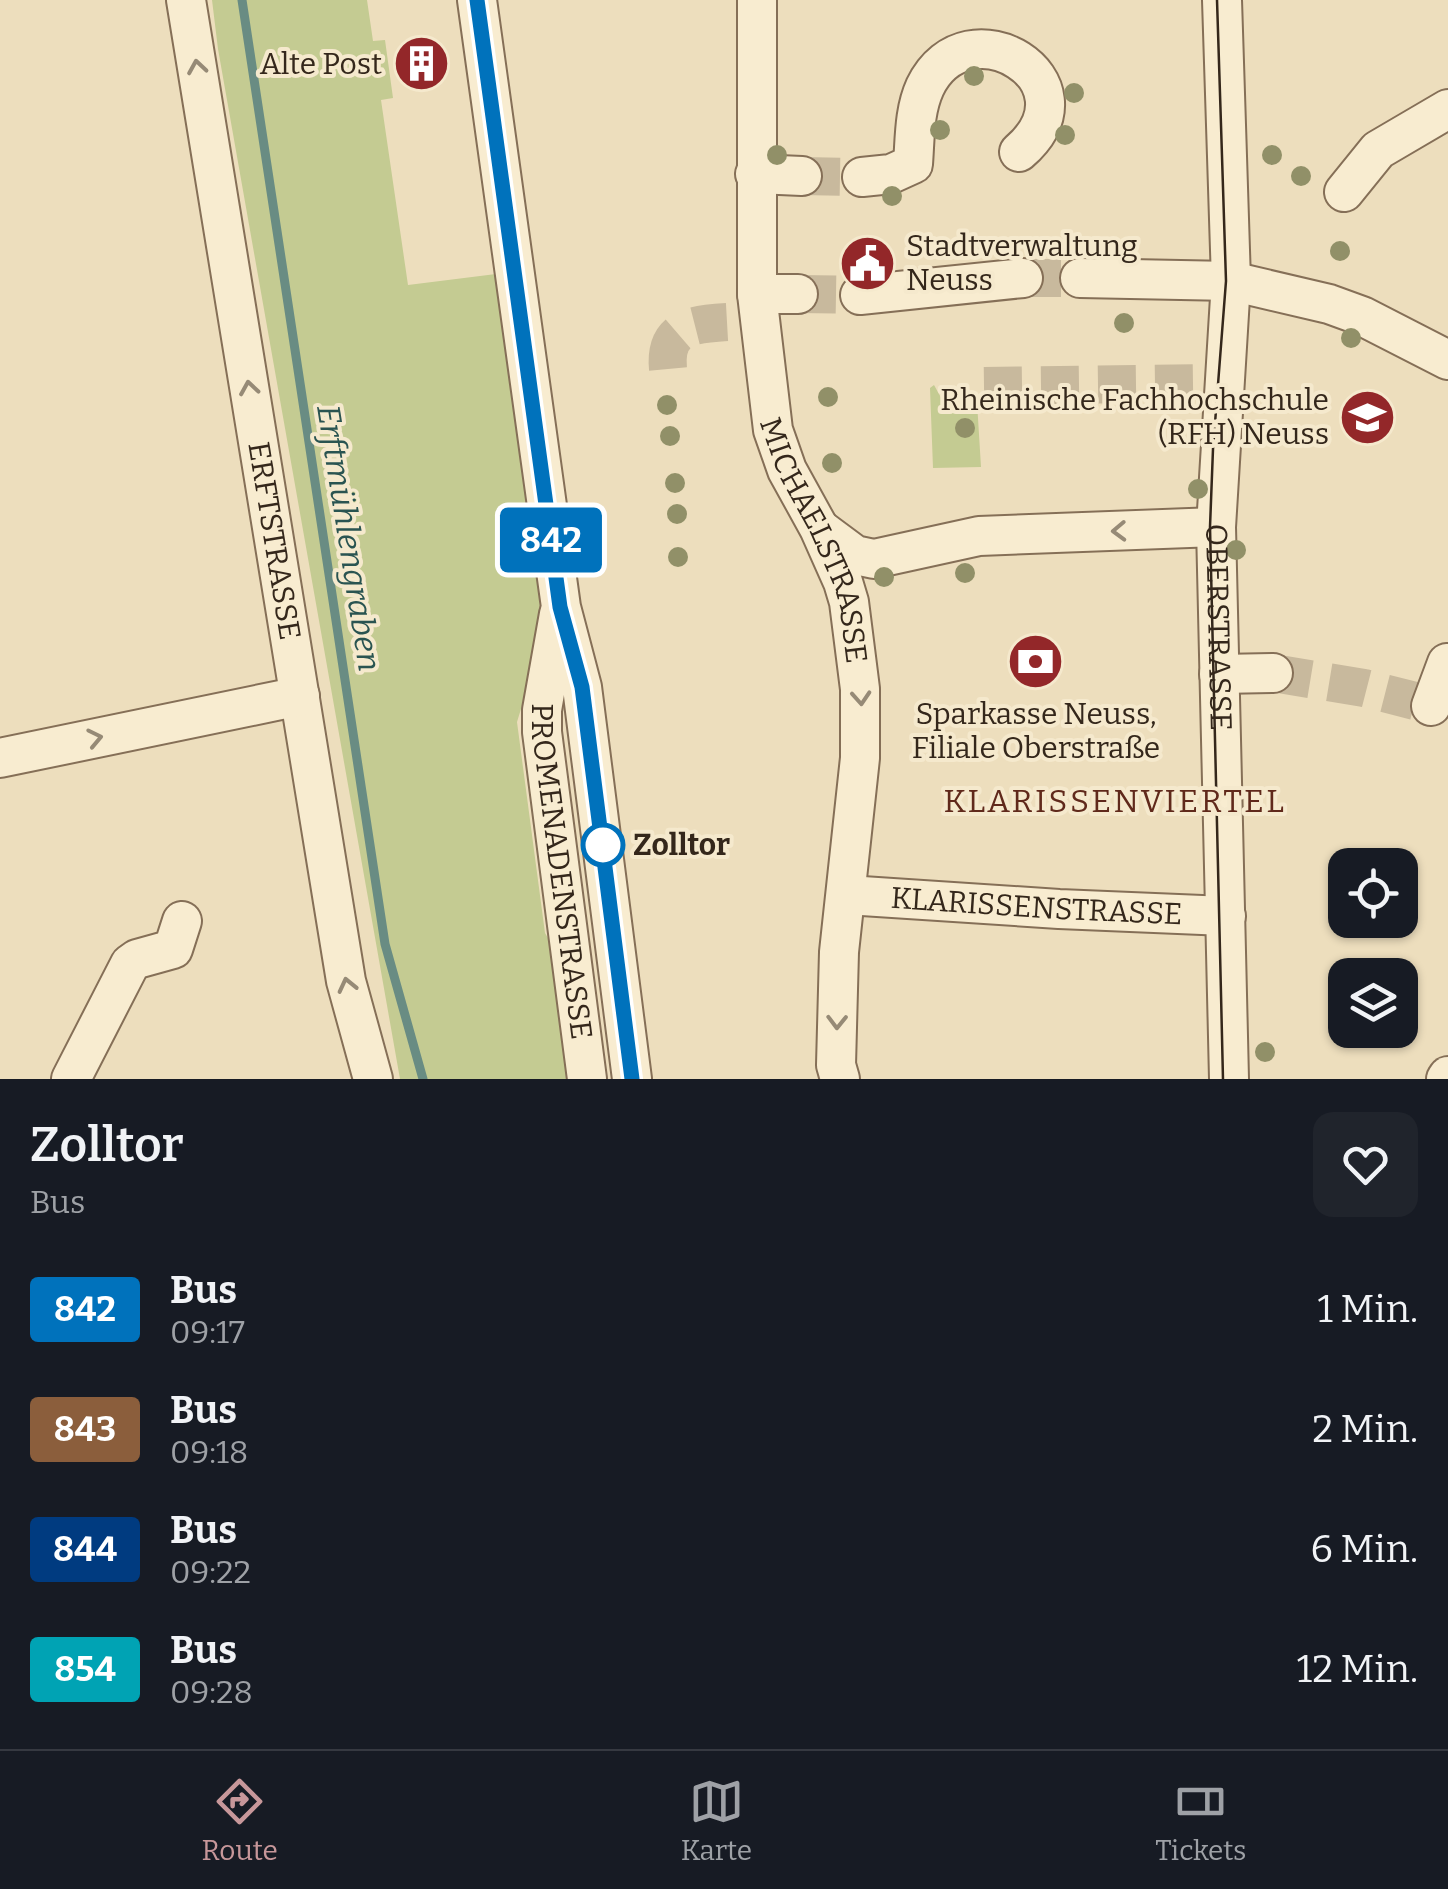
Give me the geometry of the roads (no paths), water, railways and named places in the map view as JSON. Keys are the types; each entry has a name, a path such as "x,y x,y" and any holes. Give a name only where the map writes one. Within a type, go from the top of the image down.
{"street":[{"name":"ERFTSTRASSE","path":"186,0 346,982 373,1079"},
{"name":"PROMENADENSTRASSE","path":"477,0 560,607 582,687 632,1079"},
{"name":"MICHAELSTRASSE","path":"757,0 755,174 747,312 773,430 787,470 819,528 849,602 862,721 838,952 836,1065 840,1079"},
{"name":"OBERSTRASSE","path":"1222,0 1231,281 1214,382 1229,1079"},
{"path":"862,177 891,174 914,164 919,104 930,77 949,56 974,46 988,45 1011,52 1029,65 1042,85 1043,122 1020,152"},
{"path":"1344,192 1378,150 1448,109"},
{"path":"755,174 802,176"},
{"path":"860,294 1023,278"},
{"path":"1080,278 1231,281 1346,310 1448,360"},
{"path":"747,312 798,294"},
{"path":"819,528 855,555 874,558 979,536 1216,527"},
{"path":"849,602 856,580 874,558"},
{"name":"PROMENADENSTRASSE","path":"560,607 542,710 542,732 587,1079"},
{"path":"1431,706 1447,663"},
{"path":"1219,674 1273,673"},
{"path":"0,758 300,696"},
{"name":"KLARISSENSTRASSE","path":"847,894 1059,910 1226,916"},
{"path":"71,1079 130,964 174,949 182,921"}],"waterway":[{"name":"Erftmühlengraben","path":"242,0 385,944 423,1079"}],"tunnel":[{"path":"802,176 862,177"},
{"path":"1023,278 1080,278"},
{"path":"798,294 860,295"},
{"path":"668,369 671,344 683,330 727,322"},
{"path":"984,386 1205,383"},
{"path":"1273,673 1415,701"}],"tram line":[{"path":"1217,0 1226,281 1210,527 1223,1079"}],"place":[{"name":"Alte Post","path":"421,64"},
{"name":"Stadtverwaltung Neuss","path":"867,263"},
{"name":"Rheinische Fachhochschule (RFH) Neuss","path":"1368,417"},
{"name":"Sparkasse Neuss, Filiale Oberstraße","path":"1036,661"},
{"name":"Zolltor","path":"603,845"}],"district":[{"name":"KLARISSENVIERTEL","path":"1115,801"}]}
